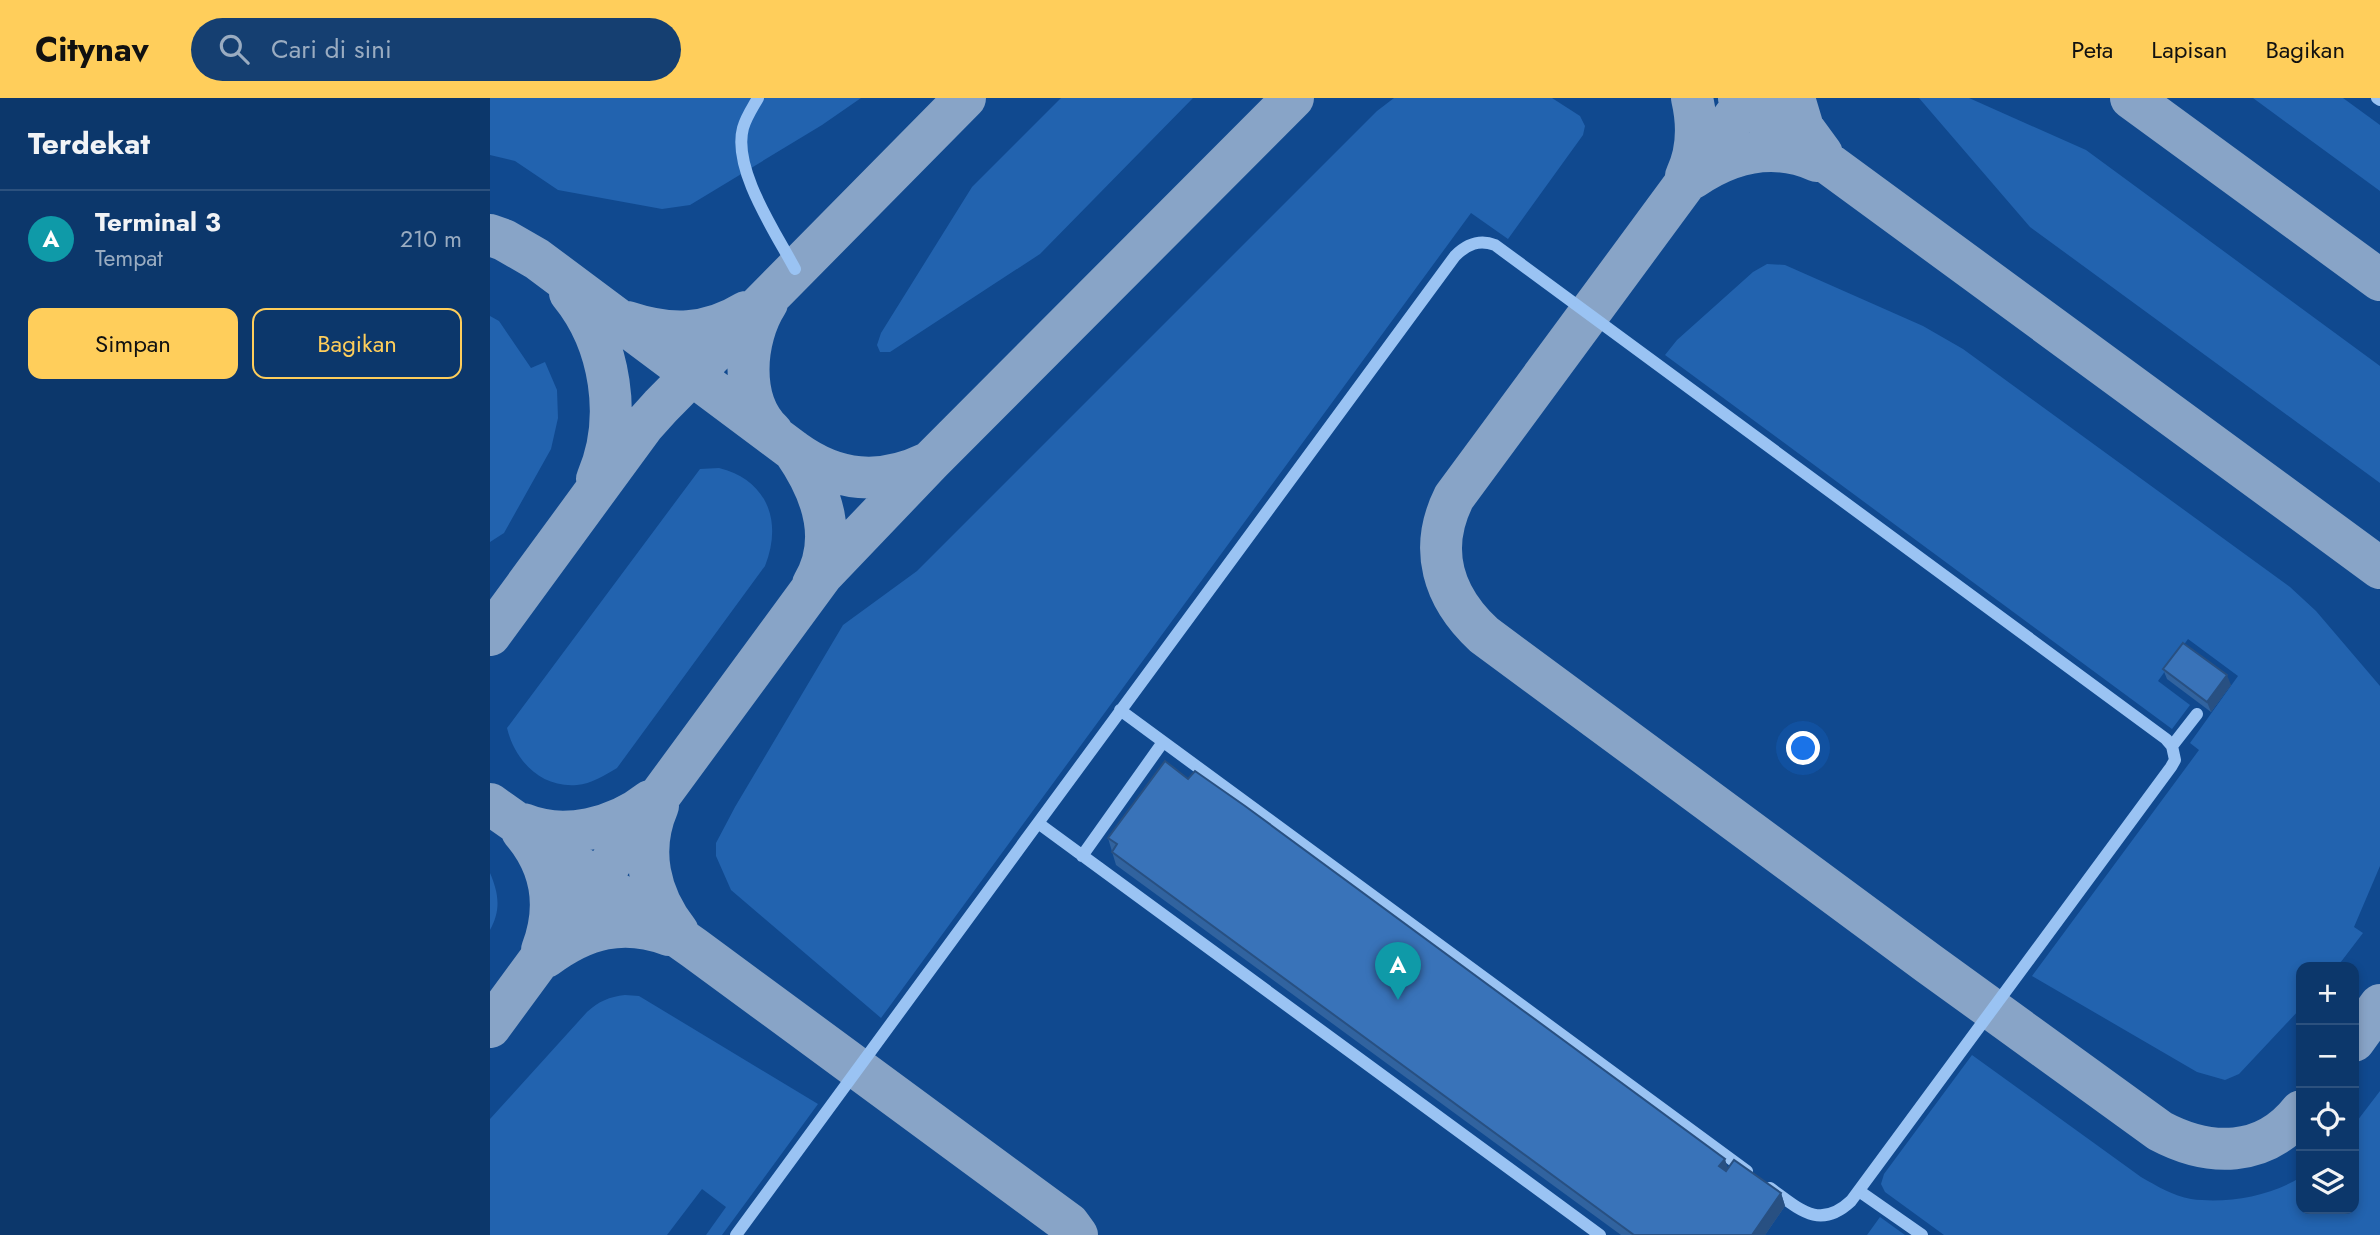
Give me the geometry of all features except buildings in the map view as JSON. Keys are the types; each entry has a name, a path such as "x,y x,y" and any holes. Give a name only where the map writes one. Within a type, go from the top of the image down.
{"lane":[{"path":"758,98 744,126 741,142 749,182 795,269"},
{"path":"736,1235 1120,710 1464,247 1486,242 1495,245 2155,731 2172,746 2175,760 1859,1191 1843,1209 1831,1215 1819,1216 1799,1209 1120,710"},
{"path":"2172,746 2197,714"},
{"path":"1082,856 1164,742"},
{"path":"1038,823 1600,1235"},
{"path":"1859,1191 1922,1235"}],"shaded area":[{"path":"490,98 861,98 822,125 690,205 662,209 558,190 515,161 490,155"},
{"path":"1061,98 1193,98 1040,254 890,352 880,352 877,345 881,333 972,187"},
{"path":"1394,98 1552,98 1580,116 1585,126 1583,135 1508,239 1471,213 881,1018 731,890 716,856 716,843 735,807 843,625 917,571 1377,111"},
{"path":"1919,98 1969,98 2086,150 2380,366 2380,483 2030,227"},
{"path":"2253,98 2343,98 2380,125 2380,191"},
{"path":"1767,264 1785,265 1923,326 1963,349 2290,587 2316,611 2380,686 2380,866 2354,927 2363,933 2341,962 2296,962 2296,1013 2239,1074 2225,1080 2197,1072 2032,976 2199,750 2190,743 2238,676 2188,639 2158,681 2190,705 2172,729 1665,355 1677,340 1753,272"},
{"path":"490,316 499,321 531,368 545,362 557,390 558,418 551,449 504,533 490,542"},
{"path":"719,468 749,482 767,505 772,533 765,566 617,768 593,781 577,785 564,785 541,777 516,751 507,728 700,469"},
{"path":"490,873 498,902 490,930"},
{"path":"625,995 639,996 818,1104 722,1235 706,1235 726,1207 702,1189 667,1235 490,1235 490,1119 587,1012 604,1000"},
{"path":"1972,1055 2141,1177 2178,1196 2205,1200 2234,1199 2263,1194 2296,1180 2296,1214 2359,1214 2359,1118 2380,1091 2380,1235 1944,1235 1885,1192 1881,1184 1884,1174"},
{"path":"1880,1217 1905,1235 1867,1235"}],"taxiway":[{"path":"490,635 643,426 965,98"},
{"path":"490,1027 822,575 931,461 1293,98"},
{"path":"1686,176 1696,137 1692,98"},
{"path":"1739,98 2380,568"},
{"path":"1748,98 1454,497 1446,516 1441,553 1444,571 1458,605 1484,635 2160,1131 2198,1145 2235,1148 2270,1138 2296,1116"},
{"path":"1794,98 1803,128 1822,154"},
{"path":"2131,98 2380,280"},
{"path":"1693,178 1722,162 1753,153 1785,152 1817,161"},
{"path":"490,235 537,259 810,461 826,469 859,477 893,475 928,463"},
{"path":"570,293 595,335 609,382 610,432 597,479"},
{"path":"767,303 753,334 748,369 754,404 761,419 772,432"},
{"path":"627,322 658,330 688,331 717,326 746,312"},
{"path":"794,451 812,482 824,515 825,550 813,584"},
{"path":"523,824 555,831 589,829 622,818 650,801"},
{"path":"490,804 694,948 1069,1224 1077,1235"},
{"path":"658,806 649,839 650,872 660,903 678,932"},
{"path":"522,831 540,858 549,888 550,919 542,950"},
{"path":"546,957 575,939 605,929 636,927 669,935"},
{"path":"2359,1034 2380,1005"}],"place":[{"name":"Terminal 3","path":"1398,1000"}]}
